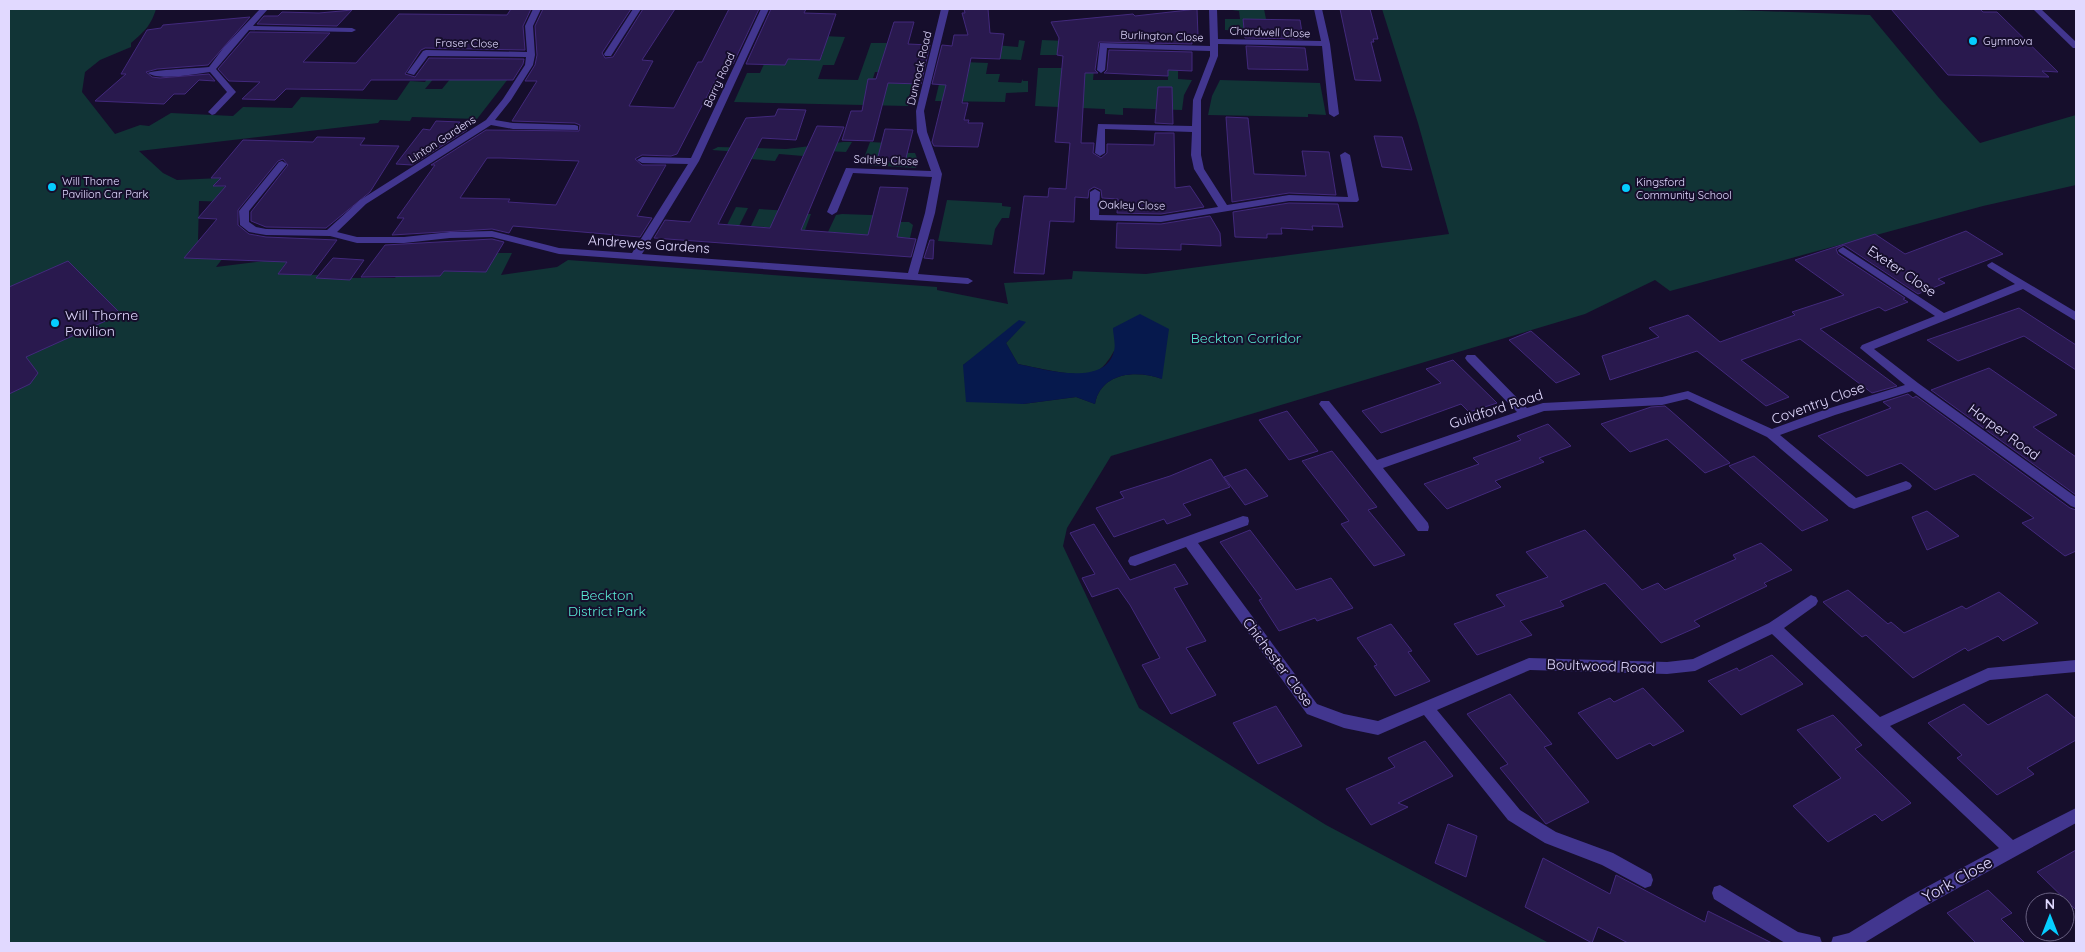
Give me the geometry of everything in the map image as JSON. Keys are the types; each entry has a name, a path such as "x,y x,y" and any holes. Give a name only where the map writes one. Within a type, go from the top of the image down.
{"street":[{"path":"152,73 180,73 212,69 227,49 264,9"},
{"name":"Linton Gardens","path":"330,234 363,202 489,122 523,75 531,55 529,26 537,9"},
{"path":"608,54 637,9"},
{"name":"Barry Road","path":"635,256 694,161 765,9"},
{"name":"Dunnock Road","path":"912,277 930,214 937,174 922,132 920,111 945,9"},
{"path":"1213,9 1214,45 1209,72 1196,100 1196,155 1199,169 1224,208 1290,198 1354,200 1345,154"},
{"name":"Chardwell Close","path":"1318,9 1326,44 1334,114"},
{"path":"2037,9 2076,46"},
{"path":"248,28 352,30"},
{"name":"Chardwell Close","path":"1214,45 1326,44"},
{"name":"Burlington Close","path":"1102,70 1103,45 1214,45"},
{"name":"Fraser Close","path":"411,72 426,53 531,55"},
{"path":"212,69 232,92 212,112"},
{"path":"489,122 513,126 575,128"},
{"path":"1100,153 1101,126 1195,129"},
{"path":"642,160 694,161"},
{"name":"Andrewes Gardens","path":"282,164 244,211 244,223 253,230 330,234 357,240 404,240 450,234 492,234 559,251 968,281"},
{"name":"Saltley Close","path":"832,212 849,170 937,174"},
{"name":"Oakley Close","path":"1095,192 1094,218 1161,219 1224,208"},
{"name":"Exeter Close","path":"1843,250 1943,318"},
{"path":"1992,265 2076,317"},
{"path":"1943,318 2023,285"},
{"name":"Harper Road","path":"1943,318 1866,348 1914,386 2076,502"},
{"path":"1471,358 1525,413"},
{"name":"Coventry Close","path":"1906,486 1854,504 1771,434 1831,412 1914,386"},
{"name":"Guildford Road","path":"1374,466 1543,407 1662,401 1688,395 1771,434"},
{"path":"1324,404 1423,527"},
{"path":"1135,561 1243,521"},
{"name":"Chichester Close","path":"1189,541 1312,709 1344,721 1378,728 1428,708"},
{"name":"Boultwood Road","path":"1428,708 1529,664 1667,668 1695,665 1774,627 1811,601"},
{"path":"1774,627 2011,849"},
{"path":"1878,725 1988,674 2076,666"},
{"path":"1428,708 1514,815 1551,838 1607,860 1645,880"},
{"name":"York Close","path":"1839,943 1852,941 1914,903 2076,814"},
{"path":"1720,893 1795,940 1814,943"}],"green space":[{"name":"Beckton District Park","path":"9,9 156,9 150,23 131,43 131,47 100,60 85,72 82,92 115,134 140,125 149,126 171,113 233,116 243,107 292,108 301,97 397,100 410,81 425,82 429,76 435,77 425,89 442,89 451,78 508,79 477,119 412,117 410,121 380,120 378,123 139,151 163,173 177,180 221,178 214,186 235,187 232,202 199,201 198,241 216,242 223,258 216,267 272,260 288,260 278,274 319,275 317,278 395,278 397,275 440,276 444,271 485,272 497,253 512,253 501,275 557,267 568,260 937,287 937,290 1008,304 1004,283 1072,279 1073,271 1146,274 1449,234 1418,123 1382,9 1710,9 1870,15 1939,98 1980,143 2076,115 2076,185 1983,206 1670,291 1655,280 1585,314 1111,456 1067,528 1063,546 1139,708 1326,825 1549,943 9,943","holes":["1025,322 1006,343 1018,364 1056,372 1086,374 1093,373 1103,367 1114,351 1162,379 1142,375 1121,376 1104,385 1095,404 1076,397 1023,404 963,365"]},
{"path":"1225,9 1264,9 1266,19 1243,19 1244,31 1225,30 1225,19 1240,19 1239,11"},
{"path":"823,36 845,37 834,65 823,65 818,79 858,80 871,43 887,43 883,72 875,72 873,78 879,79 869,79 868,82 912,84 908,106 734,102 747,73 760,73 764,64 785,65 788,59 820,60 823,53 813,52"},
{"path":"1019,40 1025,41 1021,60 1000,59 983,44 1018,47"},
{"path":"1042,40 1065,41 1058,50 1057,55 1040,55"},
{"path":"963,62 988,63 986,74 1000,74 998,82 1021,83 1023,79 1023,81 1028,81 1028,92 1006,93 1005,102 935,101 940,80"},
{"path":"1038,68 1062,68 1061,75 1085,76 1085,69 1094,69 1093,80 1168,80 1168,70 1178,70 1178,79 1192,80 1184,95 1182,110 1123,108 1123,115 1105,114 1105,109 1035,106"},
{"path":"1220,80 1320,83 1326,115 1308,114 1308,117 1208,115 1212,96"},
{"path":"852,142 846,152 806,150 803,156 779,154 775,161 751,159 754,153 712,150 718,147 786,149"},
{"path":"870,142 908,144 881,147 877,161 905,162 907,153 915,153 918,161 916,168 867,165 864,158"},
{"path":"947,200 1002,203 1002,206 1011,207 1009,218 1002,218 995,229 992,245 938,241"},
{"path":"736,207 748,208 739,226 727,225"},
{"path":"759,209 806,212 806,214 811,214 805,230 751,226"},
{"path":"836,215 899,216 898,222 909,222 913,225 910,238 828,232"}],"water":[{"path":"1140,314 1169,329 1162,379 1142,375 1121,376 1104,385 1095,404 1076,397 1023,404 966,402 963,365 1019,320 1026,322 1006,343 1018,364 1057,372 1086,373 1099,369 1108,362 1115,349 1113,328"}],"building":[{"path":"511,9 531,9 523,26 525,50 425,48 421,50 405,74 415,77 429,58 524,59 513,80 371,80 363,90 286,89 275,100 242,99 260,82 229,81 218,69 250,32 330,33 303,62 356,63 399,14 507,15"},
{"path":"543,9 631,9 602,53 605,58 613,57 643,9 675,9 642,60 653,61 629,106 674,108 698,62 702,62 729,9 759,9 733,64 727,63 721,77 717,77 677,154 671,156 642,155 635,159 642,165 666,165 637,216 652,218 640,237 513,226 509,233 492,229 392,235 404,218 397,218 435,165 431,165 486,130 579,131 580,125 575,123 512,121 537,81 525,81 535,65 537,55 535,26","holes":["487,158 579,161 556,205 508,202 510,199 460,198"]},
{"path":"771,9 806,9 804,13 836,14 820,60 788,59 785,65 746,64"},
{"path":"964,9 988,9 990,33 1004,34 1000,59 971,58 962,103 968,103 964,120 969,120 968,123 983,123 978,147 934,146 932,142 946,85 932,84 942,45 952,46 954,35 968,35 962,13 965,13"},
{"path":"1197,9 1198,36 1192,36 1192,44 1099,42 1095,70 1098,73 1085,73 1081,143 1094,143 1093,153 1101,158 1107,153 1107,144 1154,145 1155,133 1174,133 1175,188 1190,186 1204,207 1161,214 1117,213 1118,199 1102,198 1101,190 1094,187 1089,190 1088,198 1075,197 1074,222 1050,221 1044,274 1014,273 1024,196 1048,197 1049,188 1066,189 1070,143 1055,142 1063,56 1057,55 1059,38 1051,22"},
{"path":"1340,9 1370,9 1378,39 1373,39 1374,42 1371,42 1381,81 1355,80"},
{"name":"Gymnova","path":"1891,9 1980,9 1983,12 1997,12 2058,72 2042,71 2049,77 1948,75"},
{"path":"352,10 337,26 257,24 264,16 278,16 282,12 319,13"},
{"path":"250,17 208,65 157,69 146,72 152,77 160,78 209,74 215,81 199,80 185,94 174,94 164,104 95,101 126,74 121,74 147,30 161,28 163,25"},
{"path":"1243,19 1300,20 1303,39 1245,38"},
{"path":"894,22 914,22 908,44 930,45 921,84 888,83 873,141 842,140 851,111 862,111 868,79 876,79"},
{"path":"1246,46 1305,48 1308,70 1248,69"},
{"path":"1109,50 1192,52 1192,71 1168,70 1168,76 1104,73 1107,70"},
{"path":"1158,87 1172,87 1173,124 1155,123"},
{"path":"778,109 806,110 796,140 762,138 718,224 770,228 817,126 844,127 801,230 868,235 880,187 908,188 897,237 916,239 911,257 654,238 665,220 690,222 746,118 775,116"},
{"path":"1226,117 1248,118 1254,174 1306,176 1302,151 1329,152 1336,195 1289,193 1232,202"},
{"path":"436,121 460,122 454,130 467,130 412,165 396,164 423,129 430,130"},
{"path":"885,129 913,130 905,162 877,161"},
{"path":"1374,136 1402,137 1412,170 1382,167"},
{"path":"317,137 365,138 360,145 399,146 370,192 326,228 266,227 251,221 251,212 288,165 283,159 278,161 238,210 238,225 249,234 266,237 337,240 311,275 278,274 287,262 184,258 217,219 198,218 226,186 213,186 221,178 211,178 243,140 313,142"},
{"path":"1289,203 1338,204 1343,227 1312,226 1313,230 1281,228 1282,234 1267,234 1267,238 1235,237 1233,212"},
{"path":"1210,216 1220,233 1221,246 1181,244 1181,250 1116,248 1117,223 1161,224"},
{"path":"1966,231 2003,254 1938,279 1945,283 1918,294 1844,245 1836,249 1838,254 1905,298 1903,299 1908,302 1885,311 1879,307 1820,329 1897,386 1872,393 1800,339 1741,360 1789,397 1766,406 1697,351 1610,380 1602,356 1659,337 1649,328 1688,315 1720,342 1795,315 1792,312 1844,295 1795,260 1875,234 1905,254"},
{"path":"492,239 504,242 486,272 444,271 440,276 361,277 385,245"},
{"path":"930,240 934,240 933,259 924,258"},
{"path":"333,258 364,260 350,280 316,278"},
{"name":"Will Thorne Pavilion","path":"68,261 121,314 26,357 38,373 30,384 9,394 9,287"},
{"path":"2019,308 2076,345 2076,370 2024,336 1958,361 1927,340"},
{"path":"1531,331 1580,374 1556,383 1509,340"},
{"path":"1453,360 1497,403 1469,412 1461,404 1381,433 1362,411 1441,383 1426,369"},
{"path":"1989,368 2057,415 2033,427 2076,457 2076,495 1931,390"},
{"path":"1908,394 1913,398 1916,396 2070,508 2076,510 2076,551 2065,556 2022,523 2034,518 1974,474 1935,490 1901,463 1867,476 1818,436 1891,408 1883,402"},
{"path":"1665,406 1730,463 1705,473 1667,439 1630,452 1601,424 1651,407"},
{"path":"1287,411 1318,451 1289,460 1259,420"},
{"path":"1548,424 1571,446 1539,458 1544,462 1495,481 1501,487 1447,509 1424,484 1479,464 1473,458 1521,440 1517,436"},
{"path":"1332,451 1377,507 1368,510 1405,555 1374,566 1341,524 1349,521 1302,461"},
{"path":"1754,456 1828,520 1802,531 1729,466"},
{"path":"1211,459 1230,487 1183,504 1191,515 1167,524 1164,519 1114,537 1096,508 1124,498 1120,492 1170,476"},
{"path":"1246,469 1268,496 1245,505 1224,477"},
{"path":"1927,511 1959,536 1927,550 1912,517"},
{"path":"1094,524 1130,580 1175,564 1188,584 1174,588 1206,641 1186,648 1216,695 1171,714 1142,665 1160,658 1130,605 1118,588 1092,597 1082,578 1095,574 1070,533"},
{"path":"1250,530 1296,590 1331,578 1353,608 1317,621 1315,618 1279,631 1259,600 1262,599 1220,542"},
{"path":"1585,530 1642,590 1658,583 1665,590 1736,559 1733,555 1761,543 1792,570 1764,583 1767,586 1694,621 1700,626 1661,643 1605,583 1560,601 1564,606 1520,621 1532,635 1477,655 1454,624 1505,606 1496,595 1548,577 1526,552"},
{"path":"1848,590 1888,624 1891,622 1904,633 1962,606 1966,609 1999,592 2038,623 2003,641 1998,636 1968,651 1965,648 1913,678 1866,635 1862,637 1823,602"},
{"path":"1391,624 1412,651 1408,652 1430,681 1395,696 1374,666 1377,665 1357,638"},
{"path":"1772,655 1803,684 1741,715 1708,681 1737,668 1739,671"},
{"path":"1643,688 1684,731 1653,746 1650,743 1617,759 1578,713 1610,698 1614,702"},
{"path":"1510,694 1552,744 1544,747 1589,802 1546,824 1500,768 1508,764 1467,714"},
{"path":"2047,694 2076,719 2076,740 2027,768 2034,774 1997,795 1957,758 1962,755 1928,723 1964,704 1988,725"},
{"path":"1276,706 1302,746 1258,764 1233,723"},
{"path":"1833,715 1862,745 1855,749 1911,803 1882,821 1875,814 1828,842 1793,806 1841,778 1797,730"},
{"path":"1425,741 1453,776 1398,803 1408,807 1371,825 1346,789 1395,767 1388,758"},
{"path":"1448,824 1477,836 1466,877 1435,863"},
{"path":"2076,850 2076,910 2075,892 2058,892 2037,872"},
{"path":"1543,858 1610,894 1616,875 1705,922 1708,911 1772,943 1628,943 1598,927 1592,943 1525,907"},
{"path":"1988,890 2012,913 2001,919 2025,943 1976,943 1947,913"}],"place":[{"name":"Gymnova","path":"1973,41"},
{"name":"Will Thorne Pavilion Car Park","path":"52,187"},
{"name":"Kingsford Community School","path":"1626,188"},
{"name":"Will Thorne Pavilion","path":"55,323"}],"park label":[{"name":"Beckton Corridor","path":"1246,338"}]}
